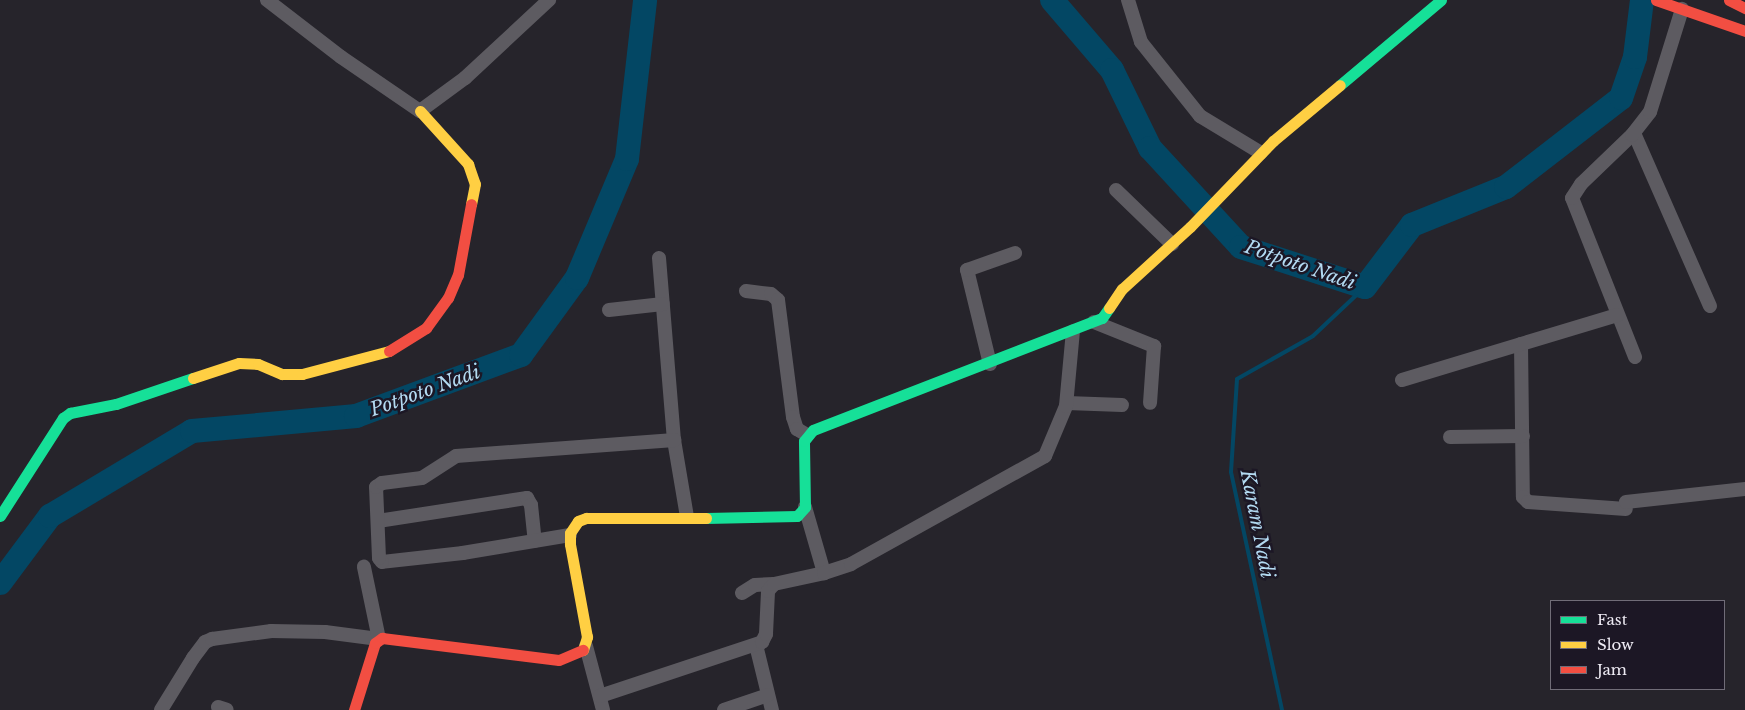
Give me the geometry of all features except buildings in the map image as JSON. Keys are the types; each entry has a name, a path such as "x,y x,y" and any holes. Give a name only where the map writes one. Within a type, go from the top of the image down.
{"street":[{"path":"0,516 63,418 70,413 116,404 239,363 258,364 282,374 302,374 389,351 426,328 448,298 458,274 475,184 468,164 423,110 340,57 267,0"},
{"path":"423,110 440,98 549,0"},
{"path":"1128,0 1141,42 1200,116 1260,153"},
{"path":"746,290 771,294 778,300 793,417 797,430 808,435 1073,331 1105,316 1122,289 1190,228 1260,153 1441,0"},
{"path":"1656,0 1745,31"},
{"path":"1729,0 1745,8"},
{"path":"1635,357 1572,198 1581,184 1634,133 1650,112 1679,7"},
{"path":"1634,133 1710,306"},
{"path":"1116,190 1172,244"},
{"path":"990,364 968,270 1015,253"},
{"path":"659,258 674,440 687,517"},
{"path":"609,310 663,304"},
{"path":"1402,380 1618,315"},
{"path":"1094,322 1155,347 1150,403"},
{"path":"742,593 755,585 774,584 824,573 859,560 1040,460 1050,448 1066,402 1073,331"},
{"path":"1521,344 1524,500 1626,505 1745,489"},
{"path":"1066,402 1122,405"},
{"path":"808,435 802,451 805,507 824,573"},
{"path":"1450,437 1523,436"},
{"path":"570,535 384,562 379,558 374,525 377,484 422,478 456,456 674,440"},
{"path":"374,525 527,498 531,505 536,541"},
{"path":"774,584 768,591 766,637 756,645 601,703 586,646 570,535 573,527 586,518 790,518 802,513 805,507"},
{"path":"354,710 374,646 379,639 364,567"},
{"path":"161,710 193,658 205,642 212,639 271,631 325,632 559,660 580,652 586,646"},
{"path":"756,645 772,710"},
{"path":"724,710 768,695"}],"waterway":[{"name":"Potpoto Nadi","path":"0,583 50,516 192,431 356,416 521,355 577,278 627,159 645,0"},
{"name":"Potpoto Nadi","path":"1052,0 1112,70 1150,148 1241,247 1365,287 1412,225 1506,187 1621,98 1635,57 1642,0"},
{"name":"Karam Nadi","path":"1282,710 1231,472 1237,379 1313,336 1365,287"}],"traffic: fast":[{"path":"1340,85 1441,0"},
{"path":"706,518 797,516 805,507 804,441 813,430 1102,318 1109,308"},
{"path":"0,516 63,418 70,413 116,404 193,378"}],"traffic: slow":[{"path":"1109,308 1122,289 1190,227 1273,141 1340,85"},
{"path":"420,111 468,164 475,184 471,204"},
{"path":"193,378 239,363 258,364 282,374 302,374 389,351"},
{"path":"583,650 587,637 570,544 570,533 578,521 586,518 706,518"}],"traffic: jam":[{"path":"1656,0 1745,31"},
{"path":"1729,0 1745,8"},
{"path":"389,351 426,328 448,298 458,275 471,204"},
{"path":"354,710 375,643 382,638 559,660 583,650"}]}
